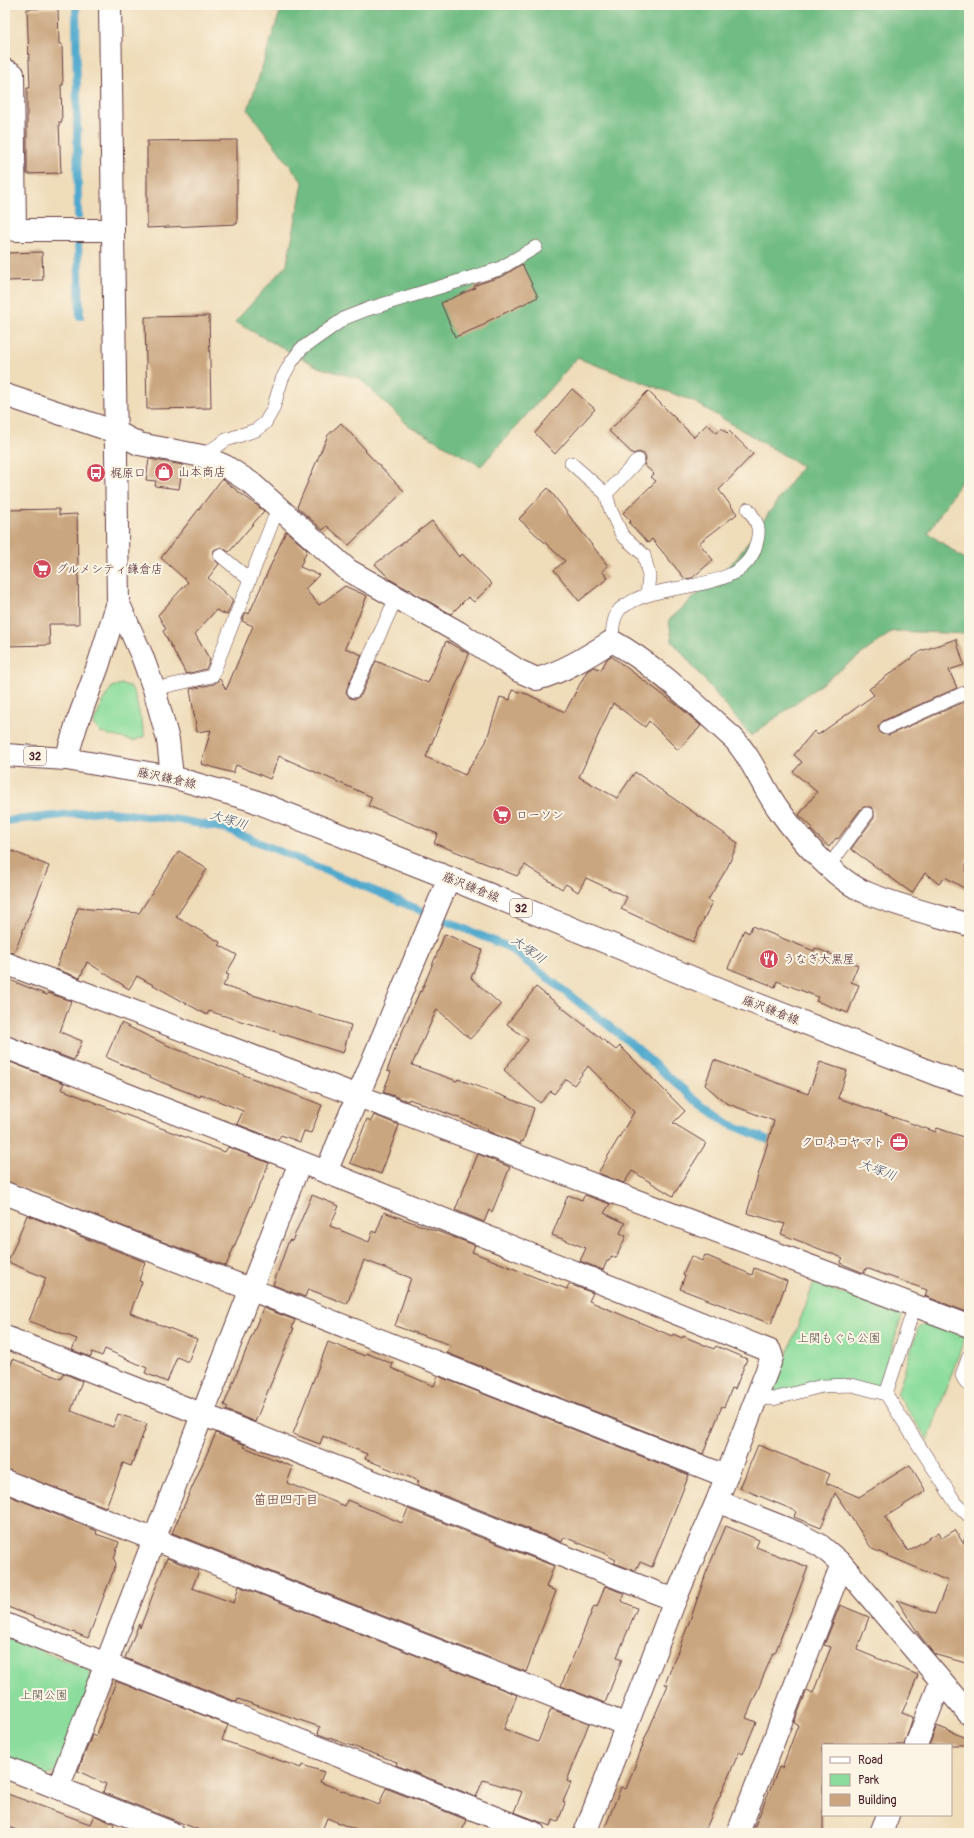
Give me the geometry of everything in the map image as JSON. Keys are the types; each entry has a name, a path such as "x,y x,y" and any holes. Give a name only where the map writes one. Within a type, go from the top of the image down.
{"street":[{"path":"66,759 118,602 110,5"},
{"path":"5,70 13,74 15,230 113,230"},
{"path":"5,395 116,432 139,444 202,456 225,466 251,483 348,570 458,632 519,671 537,679 554,674 568,667 612,641 630,650 652,667 733,738 744,750 777,806 795,831 829,866 846,880 866,893 969,925"},
{"path":"118,602 142,656 154,689 168,740 172,778"},
{"name":"藤沢鎌倉線","path":"5,755 66,759 172,778 252,800 449,878 754,1003 931,1072 969,1085"},
{"path":"326,1172 449,878"},
{"path":"5,963 969,1326"},
{"path":"5,1047 326,1172 770,1351 772,1357 717,1502 675,1600 585,1833"},
{"path":"58,1788 300,1162"},
{"path":"5,1193 726,1476"},
{"path":"5,1337 675,1600"},
{"path":"5,1480 627,1725"},
{"path":"717,1502 797,1533 821,1546 842,1564 969,1714"},
{"path":"738,1833 842,1564"},
{"path":"5,1624 534,1833"},
{"path":"916,1744 941,1680"},
{"path":"5,1767 172,1833"},
{"path":"881,1833 888,1816"}],"lane":[{"path":"202,456 226,440 256,430 265,423 273,409 282,379 290,364 301,349 345,318 368,309 499,269 536,247"},
{"path":"606,494 638,460"},
{"path":"571,463 606,494 611,511 622,535 644,555 649,576 647,595"},
{"path":"154,689 212,676 278,508"},
{"path":"612,641 612,628 620,609 647,595 723,578 739,570 752,556 760,534 756,520 748,509"},
{"path":"220,556 250,580"},
{"path":"354,691 396,598"},
{"path":"886,728 969,691"},
{"path":"829,866 867,814"},
{"path":"886,1394 914,1305"},
{"path":"969,1356 962,1375 966,1383 969,1385"},
{"path":"756,1397 773,1399 822,1386 852,1385 886,1394 955,1502 969,1516"}],"green space":[{"path":"284,5 969,5 969,469 928,533 969,562 969,634 893,631 751,736 672,641 669,620 737,558 802,466 693,401 577,358 481,466 408,425 360,379 318,367 235,322 287,264 303,183 248,110 279,15"},
{"path":"121,684 130,686 134,692 145,736 134,741 101,733 93,724 106,696 112,687"},
{"name":"上関もぐら公園","path":"814,1283 902,1316 879,1388 782,1394 773,1392"},
{"path":"928,1323 965,1337 928,1440 897,1394 918,1328"},
{"name":"上関公園","path":"5,1637 88,1669 93,1679 57,1772 46,1776 5,1759"}],"building":[{"path":"58,8 59,44 62,44 63,85 61,85 62,122 59,122 61,173 27,174 27,88 30,88 27,9"},
{"path":"237,140 237,224 147,228 147,141"},
{"path":"42,252 43,280 5,281 5,253"},
{"path":"522,264 538,297 486,322 486,324 455,337 441,303 475,288 474,286 503,276"},
{"path":"209,316 211,408 147,409 145,317"},
{"path":"572,389 595,409 555,454 535,433"},
{"path":"648,391 694,437 707,424 717,433 721,428 727,433 729,431 753,454 719,490 737,514 699,543 713,560 692,578 685,579 652,539 648,543 629,523 631,521 623,513 656,481 651,477 654,474 644,465 646,458 644,454 639,452 633,454 609,431"},
{"path":"341,423 366,450 365,451 404,491 349,545 327,526 323,530 297,507 328,435"},
{"name":"山本商店","path":"149,459 183,465 179,489 155,486 156,481 146,480"},
{"path":"222,479 264,511 229,552 221,547 214,550 213,558 219,564 208,578 233,600 227,615 216,610 195,634 210,660 206,669 186,674 163,631 166,629 158,615 188,582 161,558"},
{"path":"548,488 608,566 602,571 608,578 579,601 554,570 565,561 519,519"},
{"name":"グルメシティ鎌倉店","path":"59,509 59,515 77,514 79,624 49,624 50,645 5,646 5,510"},
{"path":"432,521 459,557 462,554 492,584 474,602 468,597 451,614 414,593 410,589 409,590 391,580 375,564"},
{"path":"286,531 307,550 300,567 319,575 305,589 319,605 345,586 367,596 345,648 362,655 347,688 346,692 350,698 355,699 361,695 376,661 428,683 446,641 469,654 426,757 465,775 486,742 500,697 510,700 512,690 527,694 565,712 587,671 594,667 601,670 607,659 611,656 682,709 701,726 678,750 649,721 645,727 613,703 579,777 617,798 635,772 738,843 727,868 708,900 712,902 693,942 621,909 627,897 586,878 578,892 566,884 562,889 525,865 517,876 434,843 438,834 368,806 372,797 279,756 270,779 236,765 233,773 201,764 211,730 197,732 190,689 214,684 220,679 226,690 253,626 242,621 246,612 249,614"},
{"path":"956,639 964,665 949,670 957,688 883,721 878,727 881,734 889,735 964,702 969,713 969,856 966,860 967,890 945,877 939,884 925,873 912,893 851,849 874,818 874,811 871,807 864,807 861,809 838,839 836,838 829,847 811,830 813,828 799,815 817,792 793,772 802,762 794,755 814,731 818,735 874,695 869,689 921,651"},
{"path":"12,851 49,866 14,953 5,951 5,869"},
{"path":"179,851 207,869 176,917 220,942 219,945 237,955 226,974 229,975 223,986 351,1025 343,1053 209,1011 207,1015 137,976 129,989 87,962 80,978 56,969 78,908 139,913"},
{"path":"752,926 814,951 815,948 858,965 851,982 859,985 848,1013 816,1001 818,997 777,981 775,987 728,968 744,930 749,933"},
{"path":"445,934 482,950 471,978 501,1005 470,1039 437,1009 412,1065 457,1081 458,1079 534,1108 523,1142 521,1141 520,1144 487,1131 488,1129 409,1099 408,1101 383,1092 391,1072 387,1071 396,1046 420,991 421,992"},
{"path":"5,978 47,995 48,993 71,1001 60,1032 82,1041 74,1060 5,1035"},
{"path":"536,987 616,1050 620,1046 685,1111 673,1123 706,1143 673,1196 632,1171 624,1183 598,1173 634,1112 588,1066 574,1085 566,1079 554,1094 551,1091 540,1103 504,1070 528,1040 507,1024"},
{"path":"121,1023 171,1047 322,1105 311,1133 304,1131 300,1142 281,1135 278,1140 237,1124 243,1111 201,1094 200,1097 161,1082 106,1057"},
{"path":"5,1060 64,1083 61,1089 121,1113 225,1152 228,1147 269,1163 226,1266 5,1181"},
{"path":"714,1060 808,1094 820,1062 847,1071 838,1098 936,1132 937,1128 969,1139 969,1313 925,1296 927,1290 866,1268 864,1273 840,1263 843,1258 781,1234 785,1224 747,1213 774,1121 726,1103 705,1085"},
{"path":"374,1115 399,1125 381,1174 350,1163 367,1119 371,1121"},
{"path":"478,1154 510,1167 492,1212 489,1210 484,1222 455,1210"},
{"path":"312,1195 339,1206 330,1226 369,1242 373,1231 376,1233 384,1212 475,1245 472,1252 537,1278 567,1289 569,1284 593,1293 589,1301 672,1336 673,1334 682,1338 683,1336 714,1349 716,1346 747,1359 735,1389 732,1388 724,1407 722,1406 703,1454 447,1353 451,1345 395,1326 411,1278 364,1260 347,1304 308,1289 305,1297 273,1285 289,1240 292,1241"},
{"path":"568,1195 582,1200 585,1195 610,1204 604,1213 625,1223 620,1233 626,1236 616,1258 612,1256 609,1261 607,1261 603,1270 580,1261 586,1248 552,1235"},
{"path":"27,1215 145,1262 139,1281 142,1282 130,1313 197,1339 188,1362 177,1357 167,1382 145,1373 147,1368 105,1349 102,1356 92,1352 91,1357 72,1350 77,1339 29,1321 46,1278 8,1262"},
{"path":"705,1255 752,1275 754,1268 787,1281 771,1324 680,1289 685,1276 683,1275 691,1256 702,1261"},
{"path":"263,1308 295,1320 292,1328 294,1328 255,1422 226,1410 228,1407 224,1405"},
{"path":"328,1342 365,1356 366,1353 393,1364 391,1368 434,1386 438,1376 689,1475 652,1567 640,1562 635,1571 614,1563 616,1560 608,1556 609,1555 564,1537 562,1542 417,1485 419,1481 365,1459 367,1454 323,1436 320,1444 293,1434"},
{"path":"13,1359 61,1379 63,1373 82,1381 71,1411 113,1427 118,1414 147,1424 131,1466 123,1463 106,1507 5,1469 5,1379"},
{"path":"216,1433 245,1445 244,1447 293,1467 287,1483 345,1506 347,1500 402,1523 408,1509 554,1566 546,1587 556,1591 526,1672 172,1533"},
{"path":"758,1445 830,1474 826,1483 859,1497 910,1465 926,1491 885,1517 908,1551 939,1532 942,1538 955,1530 963,1543 969,1532 969,1664 934,1654 920,1636 897,1600 935,1614 948,1581 872,1549 835,1493 821,1528 794,1517 796,1511 740,1488"},
{"path":"5,1494 97,1531 96,1534 119,1542 114,1559 116,1564 88,1638 5,1606"},
{"path":"726,1526 759,1540 756,1547 808,1567 775,1653 773,1653 746,1718 756,1722 743,1754 739,1752 704,1833 603,1833 621,1787 626,1789 642,1745 668,1685 665,1684 692,1615 706,1573"},
{"path":"167,1558 199,1571 192,1588 234,1603 239,1586 517,1695 504,1729 538,1742 551,1709 589,1723 567,1781 571,1783 563,1802 565,1803 558,1822 553,1820 551,1826 514,1812 522,1792 483,1780 476,1797 396,1765 397,1762 318,1734 320,1727 238,1699 237,1702 125,1658 139,1624 140,1628"},
{"path":"605,1586 625,1594 621,1601 637,1608 617,1657 622,1659 605,1703 561,1686 594,1606 597,1607"},
{"path":"840,1605 869,1617 857,1650 918,1675 902,1713 913,1717 904,1744 822,1744 823,1833 752,1833 779,1767 782,1768 798,1725 794,1723 807,1690 813,1693 831,1647 824,1645"},
{"path":"116,1681 228,1725 222,1740 301,1768 302,1765 324,1772 320,1782 379,1805 386,1788 467,1820 461,1833 363,1833 327,1818 321,1833 207,1833 103,1792 106,1784 78,1771 92,1735 96,1737"},
{"path":"937,1726 969,1739 969,1745 929,1744"},
{"path":"5,1793 90,1824 94,1815 114,1824 111,1833 25,1833 5,1826"}],"waterway":[{"path":"76,5 78,216"},
{"path":"78,240 80,316"},
{"name":"大塚川","path":"5,821 102,811 179,820 227,829 508,947 623,1037 699,1103 729,1124 778,1144"}],"place":[{"name":"山本商店","path":"164,472"},
{"name":"梶原口","path":"96,473"},
{"name":"グルメシティ鎌倉店","path":"42,569"},
{"name":"ローソン","path":"502,815"},
{"name":"うなぎ大黒屋","path":"769,959"},
{"name":"クロネコヤマト","path":"899,1142"}],"district":[{"name":"笛田四丁目","path":"286,1499"}]}
